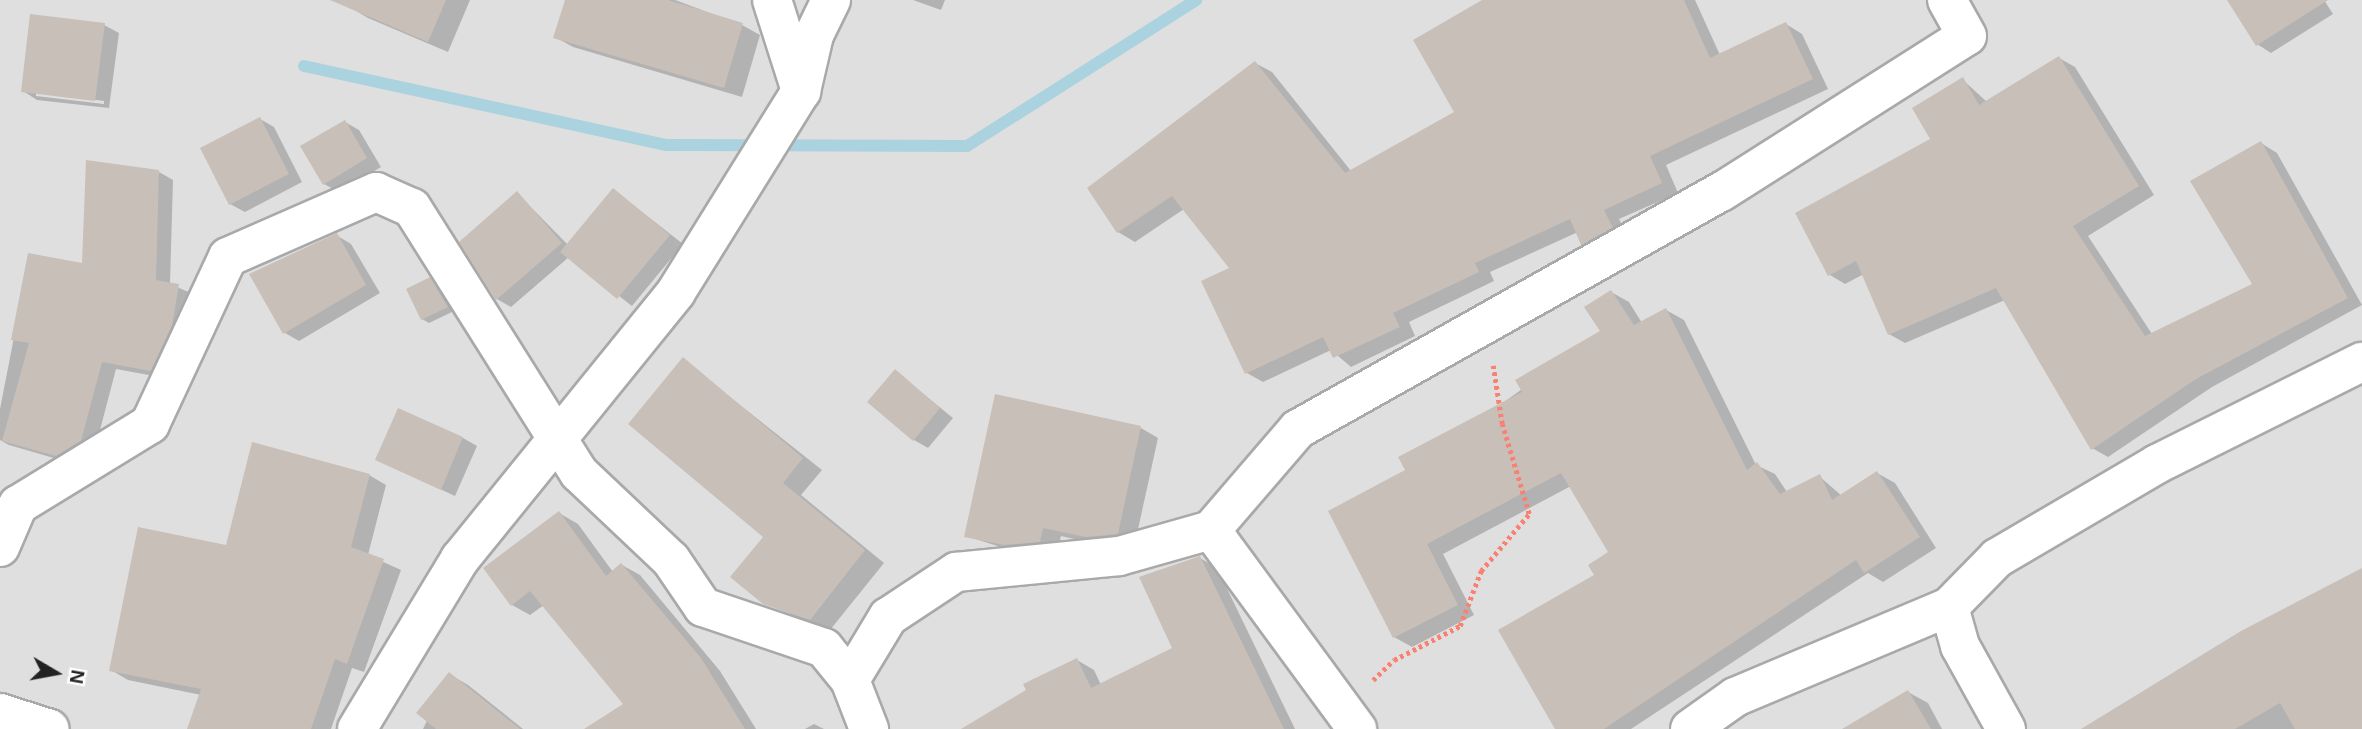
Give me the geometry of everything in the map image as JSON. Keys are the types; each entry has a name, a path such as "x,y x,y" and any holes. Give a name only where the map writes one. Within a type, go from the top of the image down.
{"street":[{"path":"772,0 801,91"},
{"path":"357,729 460,559 552,439 676,292 801,91 814,34 831,0"},
{"path":"850,680 888,617 956,572 1119,556 1211,530 1298,429 1721,192 1968,36 1947,0"},
{"path":"0,547 18,505 150,424 228,257 376,192 412,208 552,439 579,473 671,560 703,607 824,648 850,680 869,729"},
{"path":"1690,729 1735,697 1949,607 1997,558 2157,464 2358,373"},
{"path":"1211,530 1350,719"},
{"path":"1949,607 1960,646 2006,729"},
{"path":"0,713 50,729"}],"path":[{"path":"1350,719 1394,660 1460,626 1480,571 1530,514 1502,424 1488,323"}],"shaded area":[{"path":"0,0 2362,0 2362,729 0,729"}],"building":[{"path":"330,0 446,0 428,42"},
{"path":"565,0 668,0 743,23 724,88 553,38"},
{"path":"1482,0 1684,0 1710,58 1786,22 1813,79 1650,156 1662,183 1604,210 1613,228 1593,239 1581,245 1570,219 1475,263 1479,272 1393,313 1400,327 1333,358 1323,337 1245,374 1201,281 1229,268 1172,196 1117,233 1087,188 1255,61 1345,173 1454,112 1413,40"},
{"path":"2227,0 2328,0 2256,46"},
{"path":"30,14 105,23 95,101 21,92"},
{"path":"2059,56 2139,186 2073,226 2145,336 2252,284 2190,181 2261,141 2348,298 2196,379 2091,450 1996,288 1888,335 1856,261 1828,276 1795,213 1930,139 1912,108 1963,77 1979,105"},
{"path":"260,117 289,174 229,205 200,148"},
{"path":"345,120 367,158 323,185 300,146"},
{"path":"86,160 159,170 156,280 179,284 172,326 151,371 102,362 81,441 56,456 2,441 29,343 11,340 28,253 82,263"},
{"path":"613,188 670,235 617,299 560,252"},
{"path":"517,191 562,243 496,300 459,242"},
{"path":"337,233 366,285 283,334 249,274"},
{"path":"430,277 448,307 421,320 406,289"},
{"path":"1611,290 1634,325 1666,308 1747,470 1757,462 1780,494 1820,474 1832,500 1877,471 1920,537 1864,573 1856,560 1604,729 1555,729 1498,630 1594,575 1588,565 1608,552 1561,473 1427,544 1458,605 1393,638 1328,511 1405,470 1398,457 1522,392 1515,380 1600,331 1584,307"},
{"path":"683,357 803,458 783,483 865,550 810,620 763,604 730,577 763,537 628,424"},
{"path":"895,369 940,408 913,441 867,402"},
{"path":"995,394 1141,426 1118,534 1086,537 1043,528 1040,542 1004,545 964,537"},
{"path":"398,408 463,437 441,490 375,460"},
{"path":"252,442 370,474 351,547 384,559 347,664 335,659 311,729 187,729 201,689 109,671 138,527 226,545"},
{"path":"559,511 606,576 621,563 701,658 745,729 584,729 623,704 530,591 511,606 483,568"},
{"path":"1200,556 1284,729 961,729 1026,690 1023,684 1077,658 1091,688 1172,648 1139,577"},
{"path":"2362,568 2362,729 2295,729 2280,703 2235,729 2081,729 2241,631"},
{"path":"449,672 520,729 436,729 416,713"},
{"path":"1908,690 1931,729 1842,729"}],"waterway":[{"path":"304,66 666,145 967,146 1196,0"}]}
